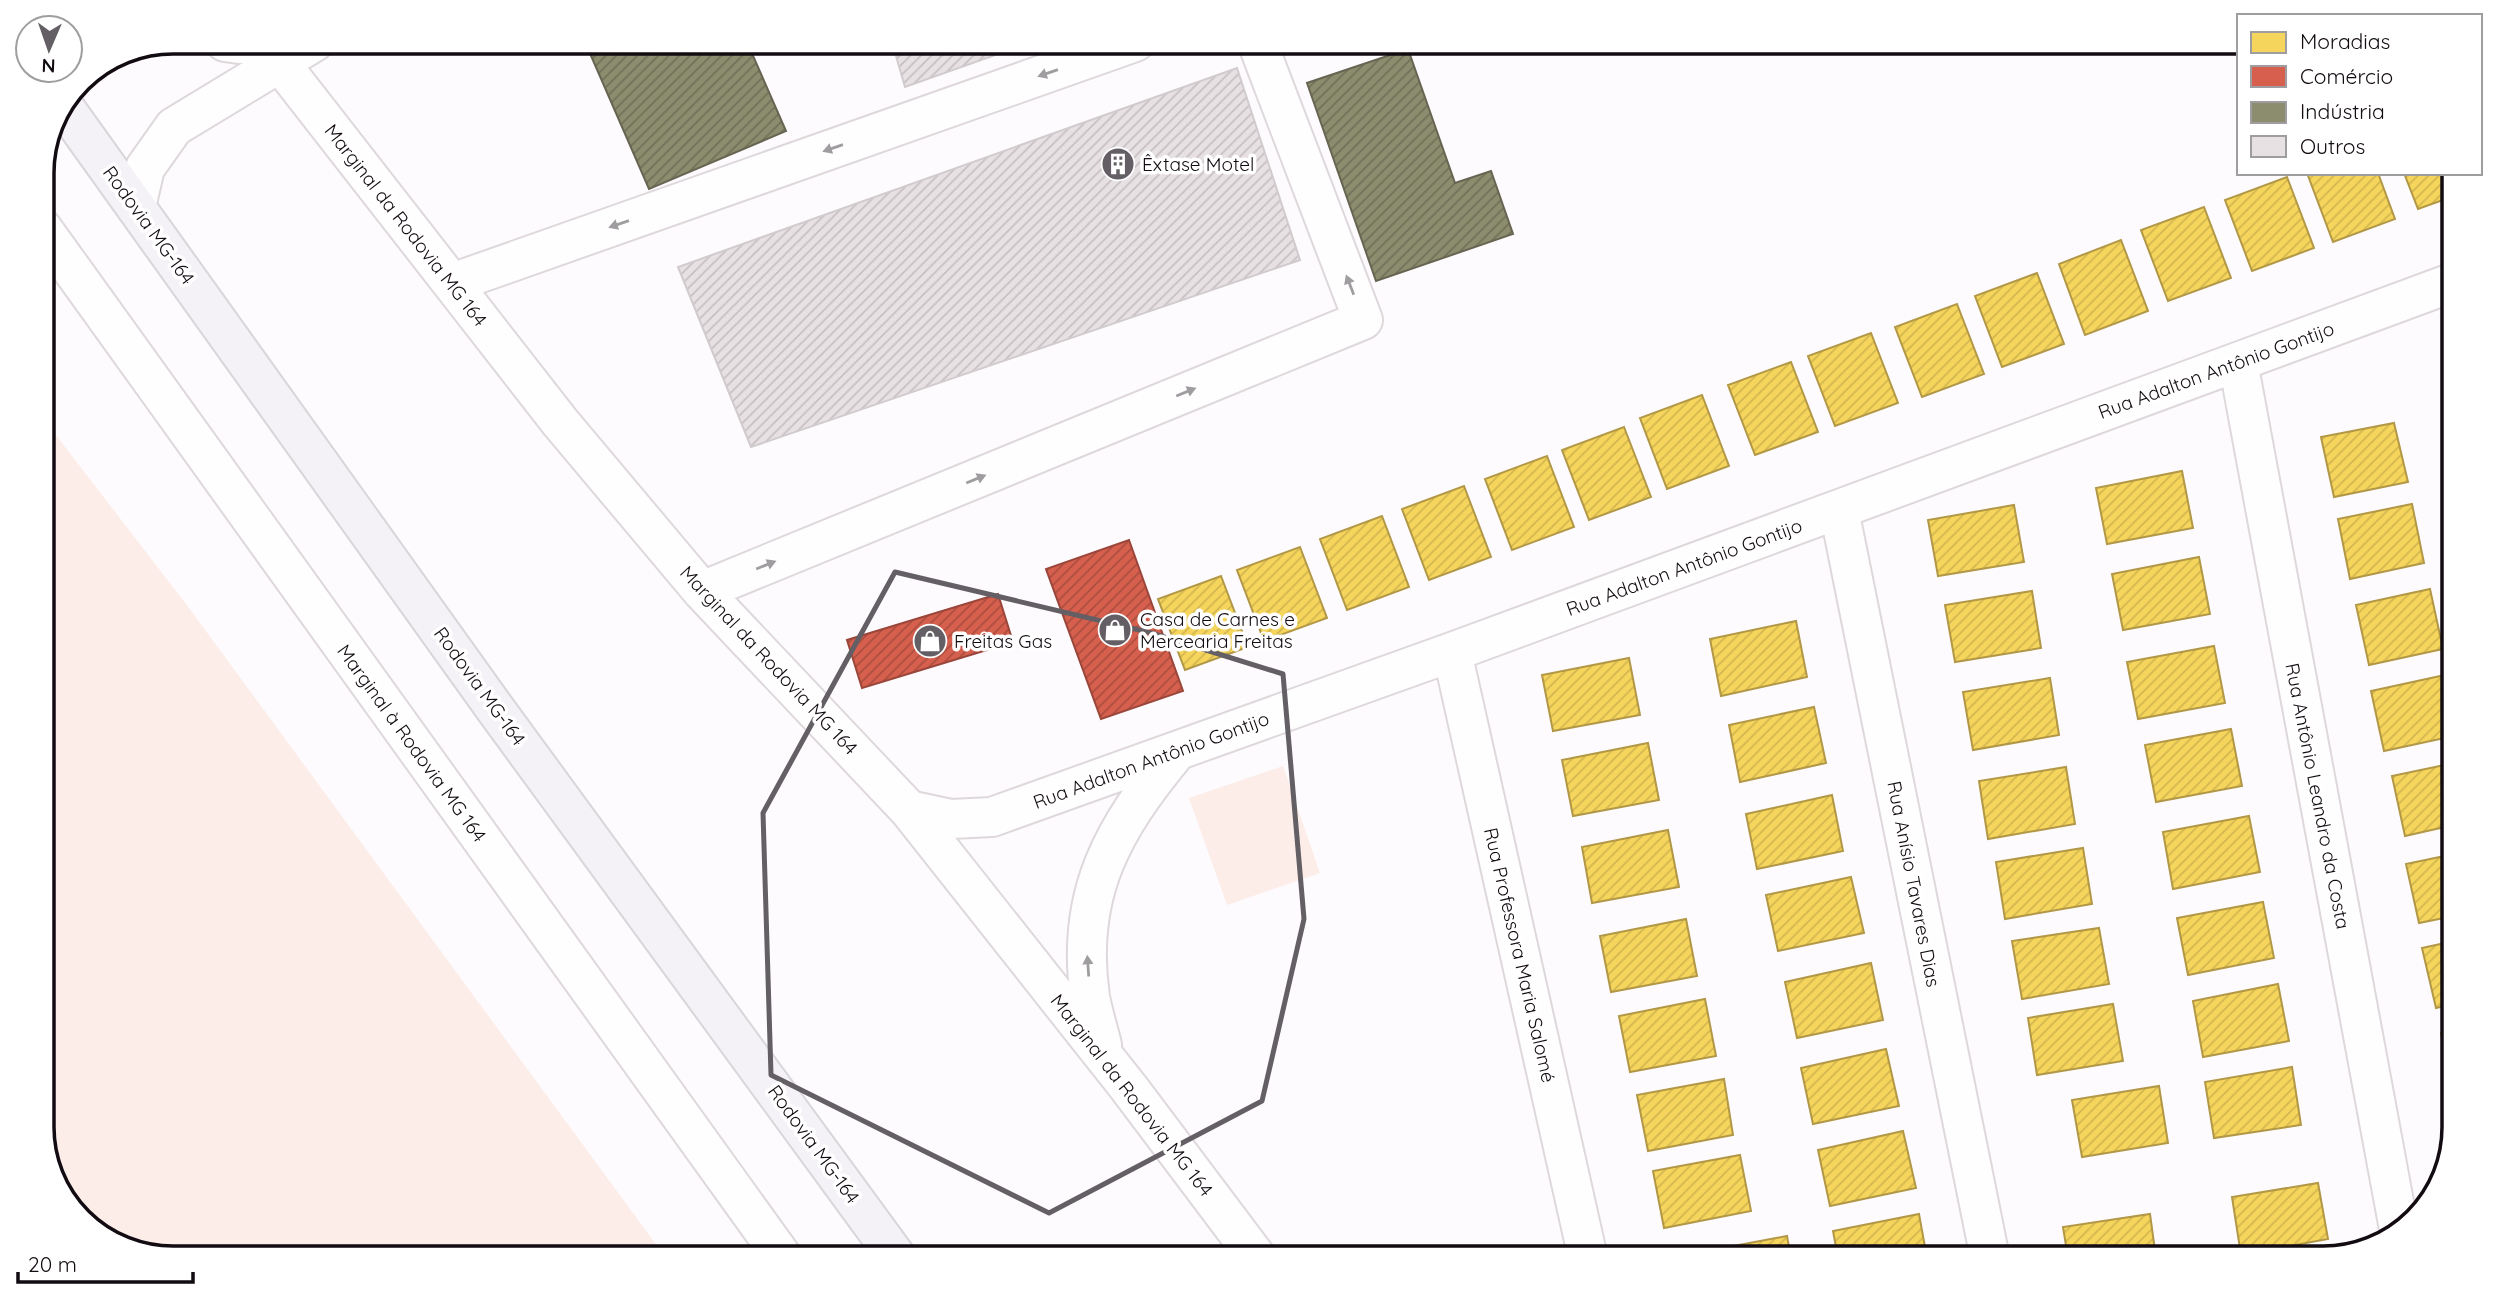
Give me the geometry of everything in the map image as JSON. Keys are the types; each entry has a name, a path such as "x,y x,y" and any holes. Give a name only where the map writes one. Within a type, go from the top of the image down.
{"main road":[{"name":"Rodovia MG-164","path":"70,115 496,710 888,1246"}],"street":[{"path":"136,207 145,168 174,127 263,54"},
{"name":"Marginal da Rodovia MG 164","path":"267,54 452,283 560,422 702,591 909,810 1105,1057 1248,1246"},
{"path":"452,283 1101,54"},
{"path":"702,591 1363,320 1262,54"},
{"name":"Marginal à Rodovia MG 164","path":"55,246 774,1246"},
{"name":"Rua Adalton Antônio Gontijo","path":"909,810 951,819 992,817 1452,652 2441,287"},
{"name":"Rua Antônio Leandro da Costa","path":"2238,362 2397,1219"},
{"name":"Rua Anísio Tavares Dias","path":"1839,510 1988,1246"},
{"name":"Rua Professora Maria Salomé","path":"1452,652 1585,1246"},
{"path":"1105,1057 1090,997 1087,950 1091,900 1109,847 1150,783 1177,751"}],"highlighted area":[{"path":"895,572 1148,632 1283,674 1304,919 1262,1101 1049,1213 771,1075 763,813"}],"shaded area":[{"path":"55,434 189,608 657,1246 158,1245 143,1242 107,1226 74,1193 61,1165 55,1134"},
{"path":"1283,766 1320,873 1227,905 1189,798"}],"building: Moradias":[{"path":"2308,175 2379,175 2395,219 2333,242"},
{"path":"2405,175 2441,175 2441,201 2418,209"},
{"path":"2287,177 2314,248 2252,271 2225,200"},
{"path":"2204,207 2231,278 2168,301 2141,230"},
{"path":"2121,240 2148,311 2085,335 2059,264"},
{"path":"2037,273 2064,344 2002,367 1975,296"},
{"path":"1957,304 1984,374 1922,397 1895,327"},
{"path":"1871,333 1898,403 1835,426 1808,356"},
{"path":"1791,362 1818,432 1755,455 1728,385"},
{"path":"1702,395 1729,466 1667,489 1640,418"},
{"path":"2394,423 2408,482 2334,497 2321,437"},
{"path":"1624,427 1651,497 1589,520 1562,450"},
{"path":"1547,456 1574,527 1512,550 1485,479"},
{"path":"2182,471 2193,528 2107,544 2096,488"},
{"path":"1464,486 1491,557 1429,580 1402,509"},
{"path":"2412,504 2424,563 2350,579 2338,519"},
{"path":"2014,505 2024,562 1938,576 1928,520"},
{"path":"1382,516 1409,587 1347,610 1320,539"},
{"path":"1300,547 1327,618 1264,641 1237,570"},
{"path":"2199,557 2210,614 2123,630 2112,574"},
{"path":"1221,576 1248,647 1185,670 1158,599"},
{"path":"2430,589 2442,649 2369,665 2356,605"},
{"path":"2032,591 2041,648 1955,662 1945,605"},
{"path":"1796,621 1807,677 1721,696 1710,639"},
{"path":"2214,646 2225,703 2138,719 2127,662"},
{"path":"1629,658 1640,715 1553,731 1542,675"},
{"path":"2442,676 2442,739 2384,751 2371,691"},
{"path":"2050,678 2059,735 1973,750 1963,692"},
{"path":"1814,707 1826,763 1740,782 1729,725"},
{"path":"2231,729 2242,786 2156,802 2145,745"},
{"path":"1648,743 1659,800 1573,816 1562,760"},
{"path":"2442,766 2442,828 2405,836 2392,776"},
{"path":"2066,767 2075,824 1988,839 1979,781"},
{"path":"1832,795 1843,851 1757,869 1746,814"},
{"path":"2249,816 2260,872 2173,889 2163,832"},
{"path":"1668,830 1679,887 1592,903 1582,847"},
{"path":"2083,848 2092,904 2005,919 1996,862"},
{"path":"2442,857 2442,918 2419,923 2406,864"},
{"path":"1851,877 1864,933 1778,951 1766,895"},
{"path":"2263,902 2274,958 2188,975 2177,918"},
{"path":"1686,919 1697,976 1611,992 1600,936"},
{"path":"2099,928 2109,984 2022,999 2012,941"},
{"path":"2442,944 2442,1007 2436,1008 2422,948"},
{"path":"1871,963 1883,1020 1797,1038 1785,982"},
{"path":"2278,984 2289,1041 2203,1057 2193,1001"},
{"path":"1705,999 1716,1056 1630,1072 1619,1016"},
{"path":"2113,1004 2123,1061 2037,1075 2028,1018"},
{"path":"1886,1049 1899,1106 1813,1124 1801,1068"},
{"path":"2292,1067 2301,1125 2214,1138 2205,1082"},
{"path":"1724,1079 1733,1135 1648,1151 1637,1095"},
{"path":"2159,1086 2168,1143 2082,1157 2072,1100"},
{"path":"1903,1131 1916,1188 1830,1206 1818,1150"},
{"path":"1740,1155 1751,1211 1664,1228 1653,1171"},
{"path":"2318,1183 2328,1239 2290,1246 2240,1246 2232,1197"},
{"path":"1919,1214 1925,1246 1836,1246 1833,1231"},
{"path":"2150,1214 2154,1246 2066,1246 2063,1227"},
{"path":"1787,1236 1789,1246 1733,1246"}],"building: Comércio":[{"name":"Casa de Carnes e Mercearia Freitas","path":"1129,540 1183,691 1101,719 1046,569"},
{"name":"Freitas Gas","path":"998,594 1013,642 862,688 847,640"}],"building: Indústria":[{"path":"590,54 752,54 786,131 649,189"},
{"path":"1393,54 1410,54 1455,183 1491,171 1513,234 1376,281 1307,83"}],"building: Outros":[{"path":"895,54 998,54 905,87"},
{"name":"Êxtase Motel","path":"1237,68 1300,260 751,447 678,267"}],"place":[{"name":"Êxtase Motel","path":"1118,164"},
{"name":"Casa de Carnes e Mercearia Freitas","path":"1115,630"},
{"name":"Freitas Gas","path":"930,641"}]}
